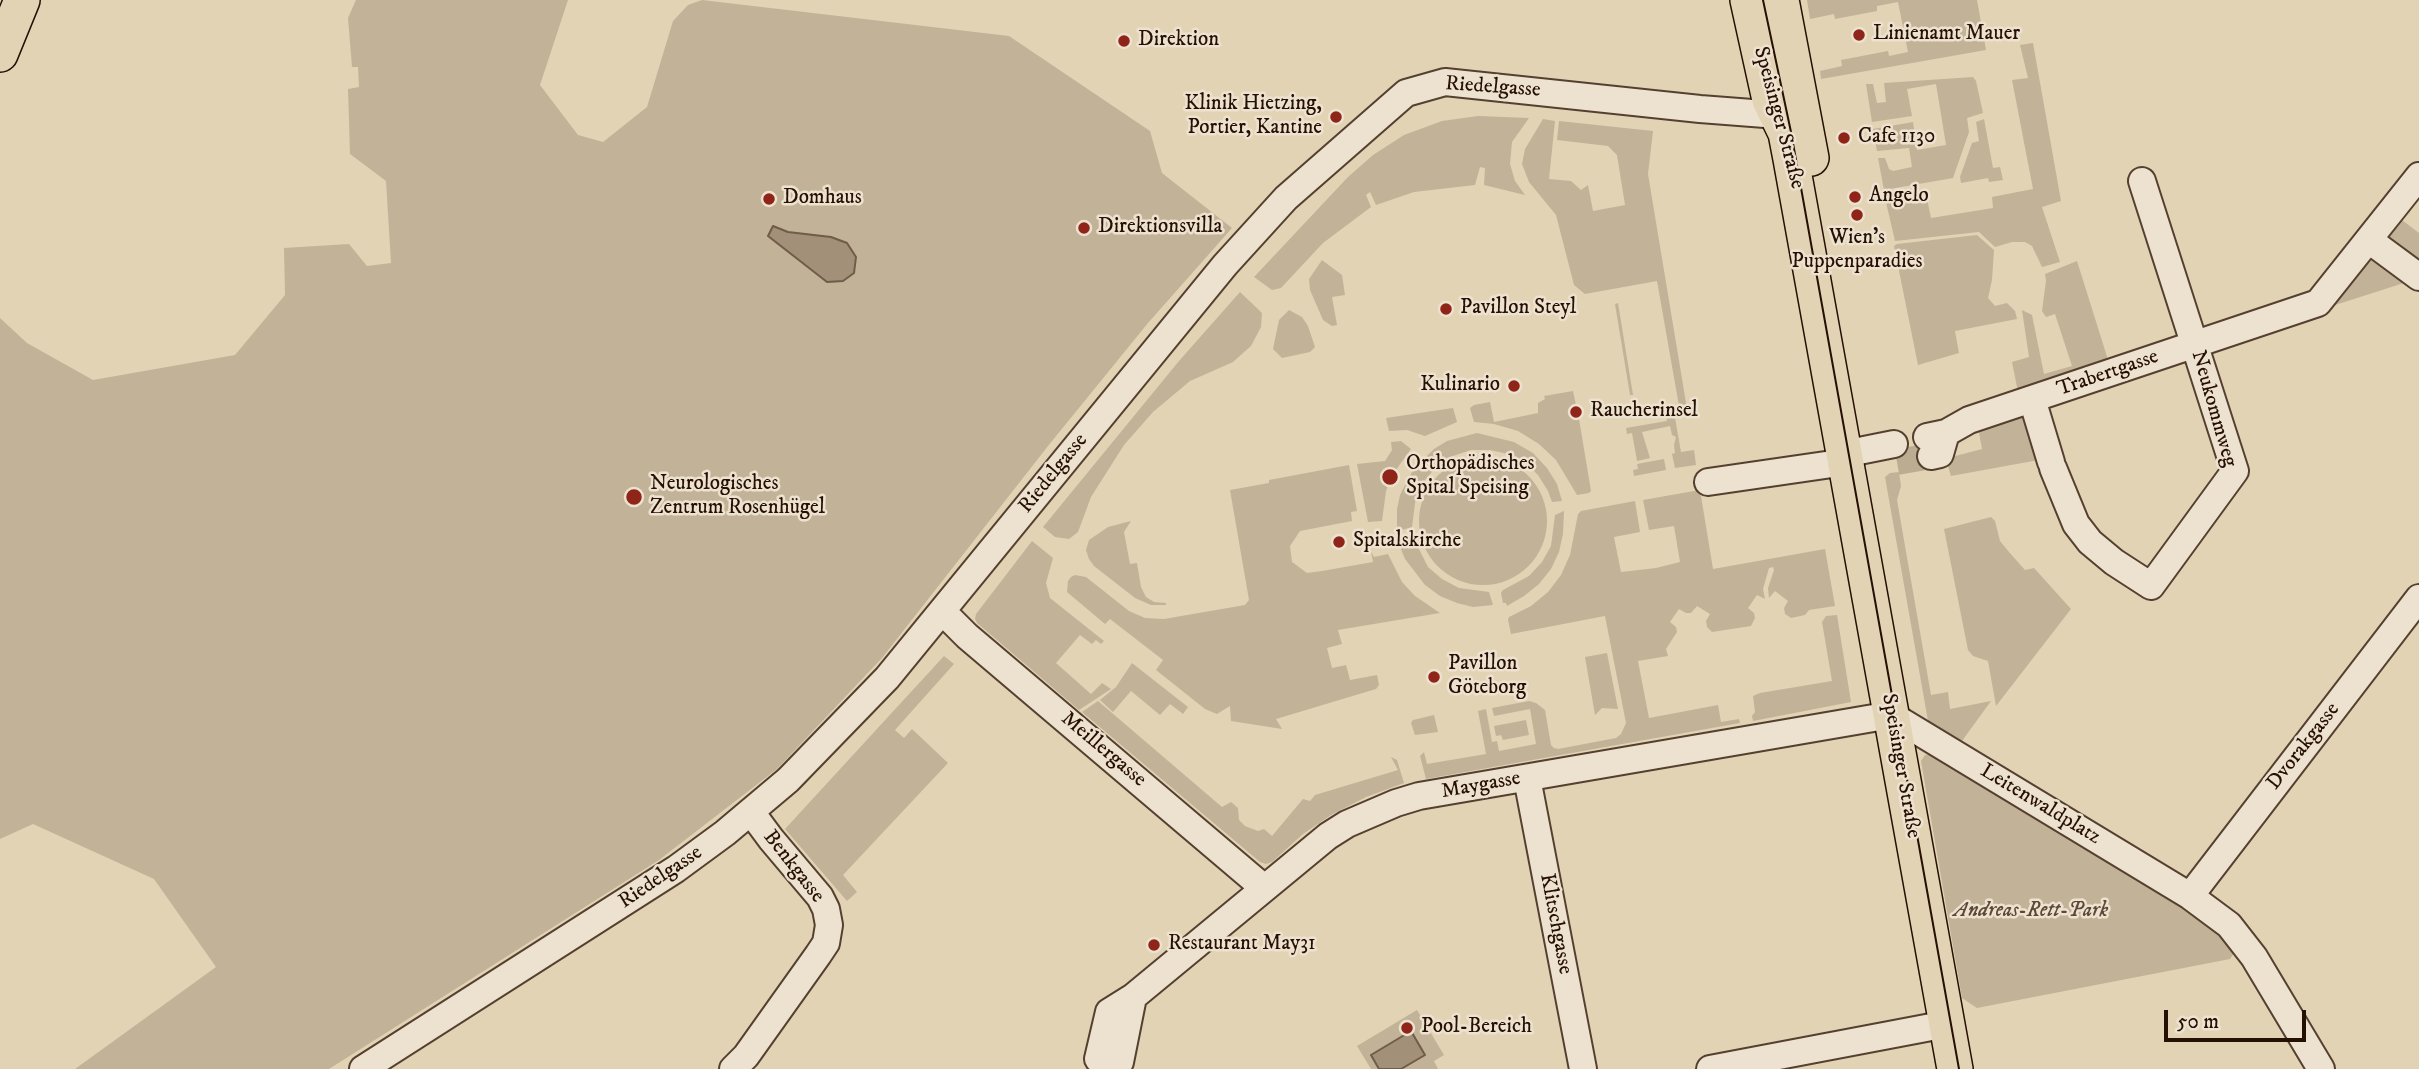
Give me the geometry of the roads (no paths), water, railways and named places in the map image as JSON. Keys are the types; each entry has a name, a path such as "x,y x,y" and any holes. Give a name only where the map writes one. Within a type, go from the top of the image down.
{"main road":[{"path":"0,54 22,0"},
{"name":"Speisinger Straße","path":"1748,0 1770,100 1790,116"},
{"name":"Speisinger Straße","path":"1781,0 1790,116 1811,157 1806,237 1955,1069"}],"street":[{"name":"Riedelgasse","path":"363,1069 676,869 751,812 827,742 887,678 943,612 1225,265 1286,198 1406,93 1445,82 1790,116"},
{"name":"Trabertgasse","path":"1935,442 1969,421 2318,303 2419,176"},
{"name":"Neukommweg","path":"2032,399 2052,465 2077,524 2090,542 2114,562 2151,586 2235,471 2143,181"},
{"path":"2370,240 2419,277"},
{"path":"1708,482 1896,453"},
{"name":"Dvorakgasse","path":"2190,896 2419,598"},
{"name":"Meillergasse","path":"943,612 967,636 1264,888"},
{"name":"Maygasse","path":"1133,997 1328,836 1375,811 1419,796 1891,715"},
{"name":"Leitenwaldplatz","path":"1891,715 2190,896 2229,925 2254,957 2321,1069"},
{"name":"Klitschgasse","path":"1527,778 1583,1069"},
{"name":"Benkgasse","path":"733,1069 746,1056 826,943 829,925 820,897 751,812"},
{"path":"1710,1069 1947,1024"}],"tunnel":[{"path":"1897,462 1931,456"}],"tram line":[{"path":"1763,0 1791,132 1959,1069"}],"place":[{"name":"Linienamt Mauer","path":"1859,35"},
{"name":"Direktion","path":"1124,41"},
{"name":"Klinik Hietzing, Portier, Kantine","path":"1336,117"},
{"name":"Cafe 1130","path":"1844,138"},
{"name":"Angelo","path":"1855,197"},
{"name":"Domhaus","path":"769,199"},
{"name":"Wien's Puppenparadies","path":"1857,215"},
{"name":"Direktionsvilla","path":"1084,228"},
{"name":"Pavillon Steyl","path":"1446,309"},
{"name":"Kulinario","path":"1514,386"},
{"name":"Raucherinsel","path":"1576,412"},
{"name":"Orthopädisches Spital Speising","path":"1390,477"},
{"name":"Neurologisches Zentrum Rosenhügel","path":"634,497"},
{"name":"Spitalskirche","path":"1339,542"},
{"name":"Pavillon Göteborg","path":"1434,677"},
{"name":"Restaurant May31","path":"1154,945"},
{"name":"Pool-Bereich","path":"1407,1028"}],"park label":[{"name":"Andreas-Rett-Park","path":"2031,912"}]}
